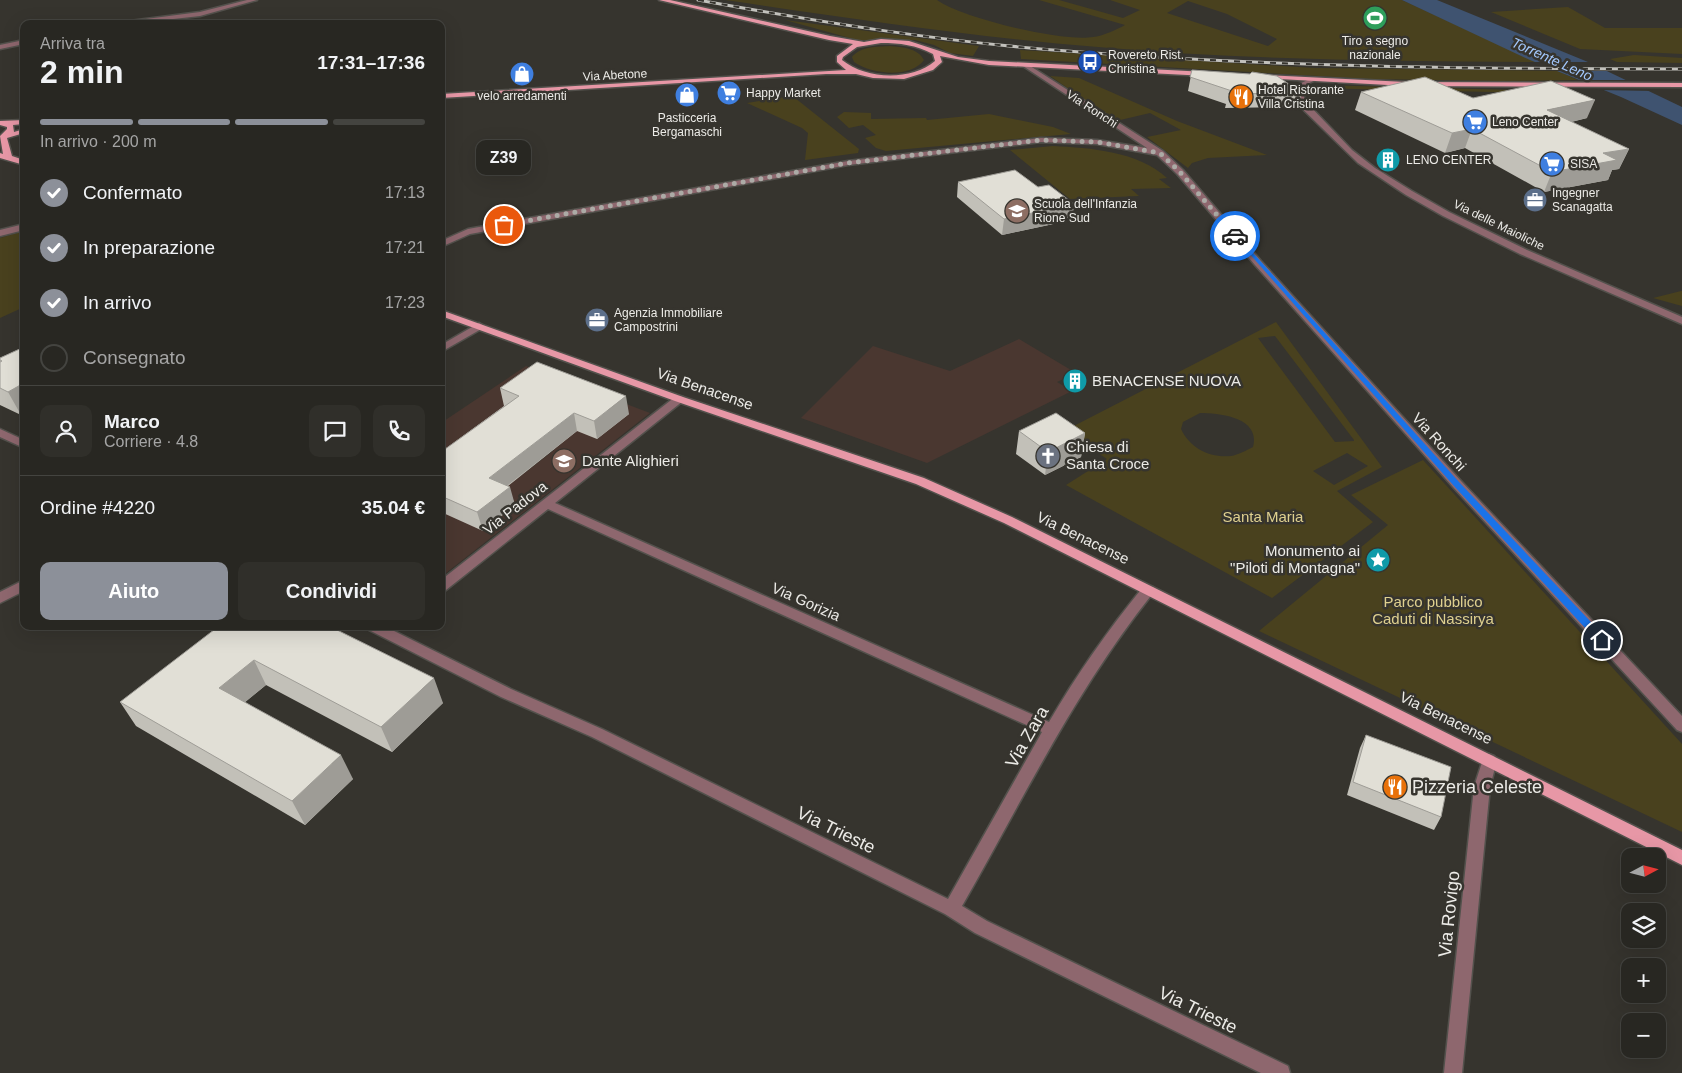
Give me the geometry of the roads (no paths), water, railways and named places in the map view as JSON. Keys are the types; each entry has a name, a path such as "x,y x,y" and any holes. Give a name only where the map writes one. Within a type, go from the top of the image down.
{"main road":[{"path":"662,0 801,30 829,38 865,43 906,42 958,59 1025,66 1215,74"},
{"path":"829,38 847,49"},
{"path":"790,74 825,66 847,49 865,43"},
{"path":"932,69 939,62 936,53"},
{"path":"840,56 839,61 843,66 856,72 875,76 904,77 948,66 989,63"},
{"path":"790,74 856,72"},
{"name":"Via Abetone","path":"445,96 790,74"},
{"path":"1255,77 1406,84 1682,85"},
{"path":"3,124 20,122"},
{"path":"1,138 11,130 3,124"},
{"path":"1,138 20,132"},
{"path":"1,138 4,156 20,162"},
{"name":"Via Benacense","path":"445,314 679,399 920,481 1008,520 1682,858"}],"street":[{"path":"146,20 200,14 254,0"},
{"path":"0,47 20,43"},
{"name":"Via Ronchi","path":"1025,66 1160,153 1180,172 1258,263 1457,484 1682,726"},
{"name":"Via delle Maioliche","path":"1255,77 1275,83 1303,102 1356,157 1371,169 1451,217 1547,262 1682,321"},
{"path":"1303,102 1298,91 1299,86 1314,79"},
{"path":"445,242 468,232 848,163 1041,140 1097,142 1160,153"},
{"path":"0,233 20,228"},
{"path":"445,347 479,326"},
{"name":"Via Padova","path":"445,585 679,399"},
{"path":"0,432 20,443"},
{"name":"Via Gorizia","path":"547,504 1052,730"},
{"path":"0,598 20,587"},
{"name":"Via Zara","path":"951,910 1052,730 1103,647 1148,590"},
{"name":"Via Trieste","path":"387,630 506,693 597,733 990,931 1281,1073"},
{"name":"Via Rovigo","path":"1453,1073 1482,787 1489,760"}],"water":[{"name":"Torrente Leno","path":"1402,0 1437,0 1588,62 1682,107 1682,125 1621,97 1530,60"}],"railway":[{"path":"698,0 882,30 974,42 1067,51 1297,64 1682,69"}],"place":[{"name":"Tiro a segno nazionale","path":"1375,18"},
{"name":"Rovereto Rist. Christina","path":"1090,62"},
{"name":"velo arredamenti","path":"522,74"},
{"name":"Happy Market","path":"729,93"},
{"name":"Pasticceria Bergamaschi","path":"687,95"},
{"name":"Hotel Ristorante Villa Cristina","path":"1241,97"},
{"name":"Leno Center","path":"1475,122"},
{"name":"LENO CENTER","path":"1388,160"},
{"name":"SISA","path":"1552,164"},
{"name":"Ingegner Scanagatta","path":"1535,200"},
{"name":"Scuola dell'Infanzia Rione Sud","path":"1017,211"},
{"name":"Z39","path":"504,225"},
{"name":"Agenzia Immobiliare Campostrini","path":"597,320"},
{"name":"BENACENSE NUOVA","path":"1075,381"},
{"name":"Chiesa di Santa Croce","path":"1048,456"},
{"name":"Dante Alighieri","path":"564,461"},
{"name":"Monumento ai \"Piloti di Montagna\"","path":"1378,560"},
{"name":"Pizzeria Celeste","path":"1395,787"}],"park label":[{"name":"Santa Maria","path":"1263,517"},
{"name":"Parco pubblico Caduti di Nassirya","path":"1433,610"}]}
